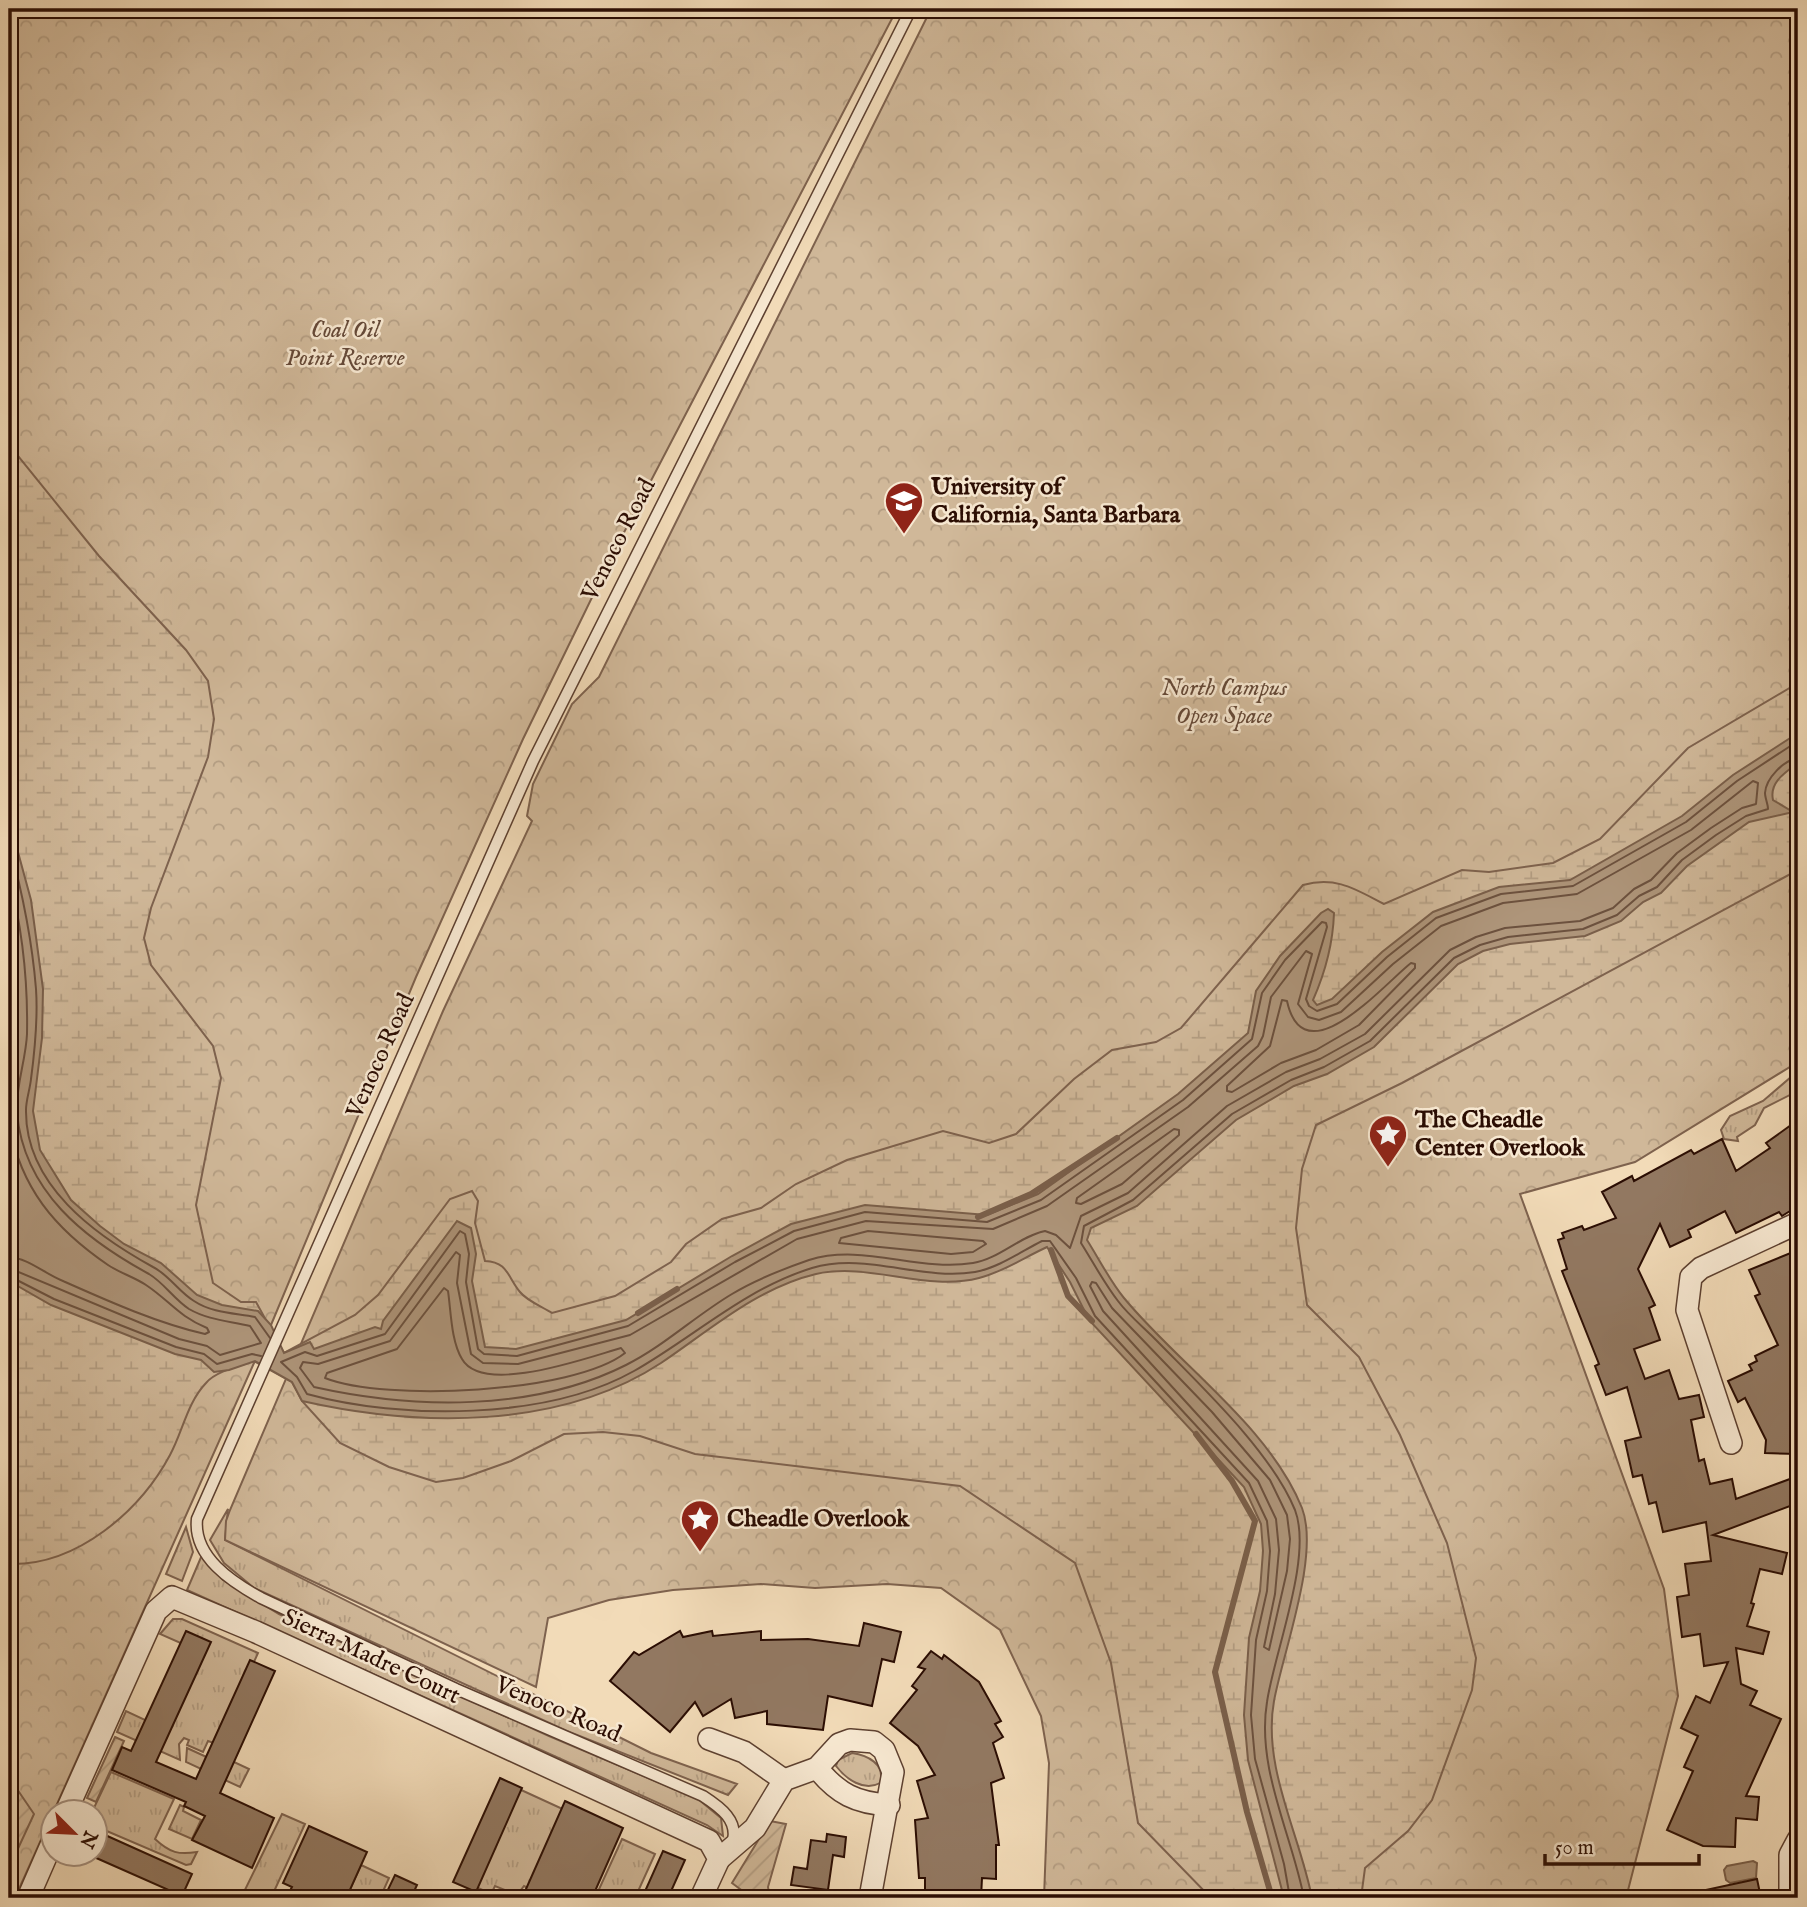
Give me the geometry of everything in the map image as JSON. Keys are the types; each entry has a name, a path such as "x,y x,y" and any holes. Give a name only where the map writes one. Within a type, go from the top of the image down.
{"street":[{"path":"1731,1443 1687,1310 1691,1277 1701,1268 1798,1223"},
{"name":"Sierra Madre Court","path":"72,1798 156,1611 164,1601 172,1597 702,1838 714,1847 719,1859"},
{"path":"709,1739 744,1752 783,1780"},
{"path":"701,1898 719,1859 755,1829 783,1780 817,1768 839,1744 850,1740 874,1742 884,1750 892,1767 889,1805 870,1898"},
{"path":"817,1768 832,1786 851,1799 889,1805"},
{"path":"1790,1898 1790,1854 1798,1840"},
{"path":"28,1898 41,1868"}],"lane":[{"name":"Venoco Road","path":"719,1859 731,1847 734,1829 724,1812 703,1796 371,1650 261,1598 231,1581 217,1568 201,1543 196,1530 197,1519 533,761 911,9"}],"green space":[{"name":"Coal Oil Point Reserve","path":"9,9 897,9 619,542 523,739 416,977 271,1325 60,1798 38,1798 38,1847 15,1898 9,1898"},
{"name":"North Campus Open Space","path":"931,9 1798,9 1798,1062 1635,1162 1520,1194 1664,1589 1678,1696 1626,1898 1044,1898 1049,1763 1041,1716 1000,1630 941,1588 887,1584 815,1588 761,1584 673,1590 609,1600 548,1618 536,1687 225,1540 226,1521 230,1510 443,1011 532,821 527,816 533,784 572,704 599,677"},
{"path":"9,440 18,456 99,556 186,650 208,681 214,719 208,757 151,908 144,938 151,965 213,1046 221,1078 196,1205 213,1283 241,1302 256,1302 284,1353 355,1315 378,1295 450,1199 472,1191 478,1201 475,1223 485,1261 503,1267 523,1295 552,1313 615,1296 671,1262 686,1244 722,1219 761,1208 796,1184 847,1160 943,1131 989,1143 1016,1134 1074,1079 1112,1050 1156,1042 1181,1028 1303,885 1335,883 1384,904 1462,870 1489,872 1553,863 1600,839 1688,748 1798,683 1798,870 1402,1083 1316,1125 1302,1169 1296,1228 1307,1305 1359,1357 1400,1435 1447,1543 1476,1658 1472,1690 1432,1800 1408,1831 1365,1868 1361,1898 1211,1898 1138,1823 1111,1663 1075,1563 960,1486 695,1454 640,1436 603,1432 564,1434 511,1461 463,1478 436,1482 389,1467 340,1443 302,1401 292,1382 254,1361 222,1372 206,1383 194,1399 170,1455 157,1476 124,1515 82,1545 59,1556 9,1564"},
{"path":"1798,1071 1798,1091 1764,1108 1755,1125 1737,1137 1738,1141 1724,1139 1721,1130 1730,1116 1763,1101"},
{"path":"228,1509 225,1540 651,1753 737,1784 728,1795 567,1731 254,1588 224,1563 210,1540"},
{"path":"186,1527 193,1552 182,1581 166,1574"},
{"path":"202,1555 223,1580 279,1614 549,1736 698,1799 721,1818 723,1836 707,1825 187,1590"},
{"path":"173,1619 182,1619 258,1653 217,1744 208,1741 203,1752 187,1745 189,1740 184,1738 179,1744 180,1760 117,1732 126,1711 147,1721 183,1644 160,1634"},
{"path":"115,1737 124,1741 98,1798 87,1798"},
{"path":"187,1748 228,1767 232,1761 249,1769 240,1787 186,1762"},
{"path":"852,1753 869,1758 878,1766 880,1783 862,1785 840,1771 836,1766 838,1760"},
{"path":"111,1772 174,1799 155,1839 175,1852 197,1852 191,1864 186,1865 108,1832 108,1798 99,1798"},
{"path":"9,1785 17,1789 34,1814 9,1868"},
{"path":"519,1789 567,1811 532,1890 524,1886 517,1895 495,1886 491,1894 476,1887"},
{"path":"180,1805 184,1807 183,1811 201,1820 192,1839 169,1829"},
{"path":"282,1814 305,1824 271,1898 241,1898"},
{"path":"770,1821 786,1824 768,1887 770,1898 752,1898 732,1883"},
{"path":"622,1839 655,1854 635,1898 595,1898"},
{"path":"361,1865 389,1878 380,1898 346,1898"}],"water":[{"path":"1798,733 1798,763 1779,778 1772,794 1773,800 1793,812 1749,822 1687,866 1661,893 1643,902 1621,921 1585,936 1510,944 1483,951 1458,964 1374,1047 1327,1074 1294,1086 1236,1120 1137,1206 1091,1228 1087,1240 1119,1291 1146,1323 1246,1423 1287,1478 1302,1508 1306,1528 1303,1577 1274,1701 1272,1726 1278,1776 1312,1898 1284,1898 1248,1760 1244,1715 1249,1638 1260,1591 1263,1551 1261,1524 1244,1487 1089,1320 1070,1282 1047,1247 997,1272 959,1281 939,1282 836,1271 794,1280 754,1300 661,1363 621,1385 578,1401 533,1411 486,1417 392,1415 346,1410 302,1401 292,1382 255,1361 214,1372 201,1360 175,1354 51,1305 9,1281 9,819 31,900 43,989 42,1038 33,1111 40,1150 71,1200 124,1244 161,1263 197,1295 222,1305 258,1311 271,1325 284,1353 310,1342 314,1349 375,1327 381,1329 383,1321 457,1221 471,1228 476,1254 472,1281 485,1347 516,1349 626,1320 791,1224 865,1205 987,1215 1038,1194 1178,1094 1248,1033 1256,991 1280,956 1321,913 1328,909 1334,913 1328,958 1313,1000 1317,1005 1332,999 1382,952 1433,912 1499,887 1570,880 1682,816 1733,775"},
{"path":"1753,1861 1757,1863 1756,1878 1730,1883 1726,1880 1724,1870 1727,1866"}],"building":[{"path":"1798,1120 1798,1206 1782,1216 1779,1212 1736,1233 1725,1211 1688,1230 1691,1237 1670,1247 1660,1224 1638,1269 1655,1305 1649,1308 1660,1340 1634,1349 1645,1379 1669,1370 1679,1399 1699,1395 1704,1417 1691,1420 1699,1461 1704,1459 1710,1484 1732,1479 1736,1499 1798,1476 1798,1503 1713,1535 1787,1553 1782,1574 1760,1569 1751,1603 1754,1604 1747,1626 1769,1632 1763,1654 1736,1648 1741,1684 1757,1691 1750,1705 1781,1719 1746,1796 1759,1797 1757,1820 1736,1818 1735,1847 1703,1846 1667,1830 1693,1771 1684,1767 1698,1736 1681,1728 1696,1696 1710,1703 1728,1662 1704,1666 1700,1634 1682,1637 1677,1597 1689,1595 1685,1564 1711,1561 1706,1522 1663,1532 1656,1502 1649,1504 1642,1475 1633,1477 1625,1441 1641,1437 1627,1387 1606,1395 1595,1366 1599,1364 1562,1271 1567,1269 1558,1240 1564,1238 1562,1233 1582,1226 1584,1230 1616,1218 1602,1192 1632,1176 1634,1181 1691,1150 1694,1154 1722,1139 1736,1171 1770,1148 1766,1143"},
{"path":"1798,1250 1798,1454 1765,1453 1766,1440 1745,1398 1738,1402 1728,1381 1752,1370 1749,1365 1757,1361 1755,1356 1778,1345 1755,1296 1760,1294 1749,1270"},
{"path":"864,1623 901,1632 894,1662 882,1659 872,1706 828,1696 823,1730 767,1724 767,1711 735,1718 731,1699 703,1716 695,1702 670,1732 610,1681 634,1652 639,1655 680,1631 683,1637 712,1631 713,1636 761,1631 761,1640 808,1639 859,1646"},
{"path":"186,1631 211,1642 156,1762 196,1779 250,1660 275,1671 220,1793 274,1818 252,1868 192,1840 205,1816 184,1806 186,1802 112,1770 122,1747 131,1751"},
{"path":"931,1651 942,1659 944,1655 979,1682 1001,1721 995,1724 1003,1737 993,1743 1004,1778 991,1783 999,1845 996,1845 996,1879 982,1878 981,1898 925,1894 925,1878 919,1878 915,1820 928,1818 917,1781 935,1775 918,1746 890,1723 917,1690 912,1686 925,1669 918,1667"},
{"path":"500,1778 522,1788 476,1892 453,1882"},
{"path":"565,1801 623,1828 592,1898 522,1898"},
{"path":"309,1826 367,1852 349,1892 346,1891 342,1898 286,1898 292,1887 283,1883"},
{"path":"827,1834 846,1837 844,1857 833,1855 828,1890 791,1885 794,1867 807,1869 811,1840 826,1842"},
{"path":"108,1836 192,1874 182,1896 108,1863"},
{"path":"663,1851 685,1860 668,1898 642,1898"},
{"path":"395,1875 417,1885 411,1898 384,1898"},
{"path":"1757,1879 1761,1898 1702,1898 1701,1891"}],"waterway":[{"path":"978,1217 1031,1194 1117,1138"},
{"path":"1051,1250 1068,1296 1092,1321"},
{"path":"638,1313 677,1289"},
{"path":"1196,1434 1232,1481 1255,1521 1215,1672 1247,1812 1272,1898"}],"place":[{"name":"University of California, Santa Barbara","path":"904,535"},
{"name":"The Cheadle Center Overlook","path":"1388,1168"},
{"name":"Cheadle Overlook","path":"700,1553"}]}
